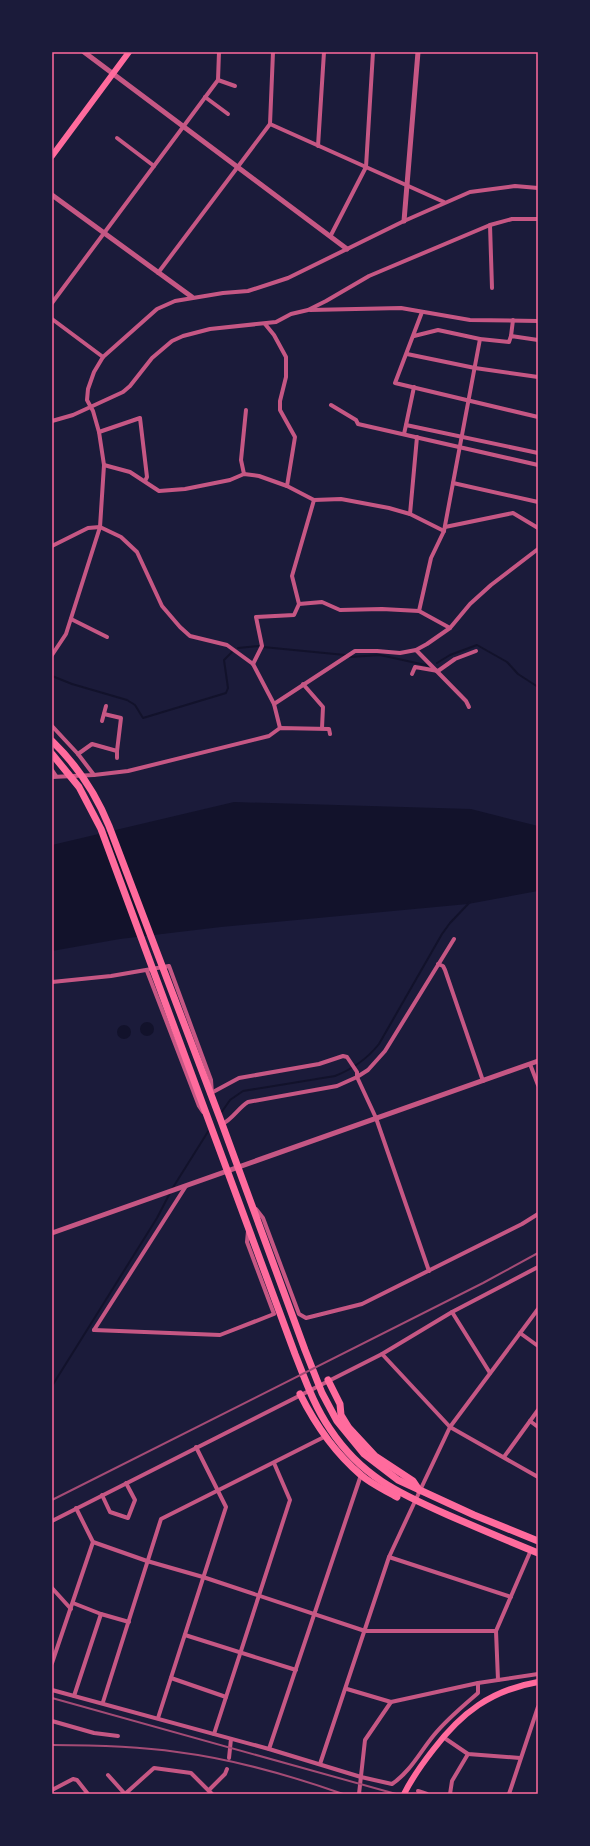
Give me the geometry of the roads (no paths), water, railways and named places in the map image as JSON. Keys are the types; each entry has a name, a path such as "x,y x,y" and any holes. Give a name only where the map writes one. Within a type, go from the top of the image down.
{"highway":[{"path":"52,741 83,777 106,817 212,1094 305,1350 322,1393 337,1422 357,1447 372,1461 398,1480 419,1491 501,1527 537,1538"},
{"path":"52,754 79,787 101,829 312,1397 329,1427 350,1454 365,1469 393,1489 415,1501 534,1552"},
{"path":"327,1381 340,1404 341,1415 349,1428 375,1456 412,1481 419,1491"},
{"path":"301,1394 312,1420 346,1460 361,1475 404,1500 415,1501"}],"main road":[{"path":"52,156 129,52"},
{"path":"404,1794 417,1771 443,1737 465,1714 488,1698 519,1686 538,1682"}],"street":[{"path":"84,52 331,235 347,249"},
{"path":"52,303 218,80 219,52"},
{"path":"158,273 270,124 274,52"},
{"path":"318,146 324,52"},
{"path":"331,235 366,167 373,52"},
{"path":"404,221 418,52"},
{"path":"218,80 234,86"},
{"path":"205,97 228,114"},
{"path":"270,124 444,202"},
{"path":"117,138 154,166"},
{"path":"52,655 66,634 100,528 104,465 99,432 93,411 87,400 88,389 94,372 103,358 158,309 175,301 192,297 248,291 268,286 288,278 444,202 470,192 515,186 538,188"},
{"path":"52,195 192,297"},
{"path":"308,310 369,276 490,225 512,219 538,219"},
{"path":"490,225 492,288"},
{"path":"52,421 90,408 122,392 130,386 152,358 172,341 210,329 276,322 291,314 308,310 401,308 470,320 538,321"},
{"path":"422,312 395,383 468,402 538,417"},
{"path":"52,319 103,358"},
{"path":"414,336 438,330 480,339 509,342 513,320"},
{"path":"265,324 274,335 286,357 286,377 280,401 280,410 295,437 287,486"},
{"path":"511,336 538,340"},
{"path":"419,611 431,558 444,529 480,339"},
{"path":"407,354 475,368 538,377"},
{"path":"404,434 414,387"},
{"path":"331,405 356,420 358,424 538,465"},
{"path":"244,474 242,460 246,410"},
{"path":"99,432 140,418 147,477 145,481"},
{"path":"406,425 538,453"},
{"path":"410,514 417,437"},
{"path":"104,465 130,472 145,481 149,486 159,491 171,491 230,480 244,474 259,476 287,486 314,500 327,498 389,508 410,514 444,529 513,513 538,528"},
{"path":"453,484 538,502"},
{"path":"253,664 262,646 256,617 294,615 299,604 292,576 314,500"},
{"path":"52,546 88,528 100,528 121,537 137,552 162,606 180,627 190,636 227,645 253,664 274,704 280,728"},
{"path":"274,704 355,651 378,651 391,654 416,650 450,628 470,604 491,585 538,549"},
{"path":"299,604 322,602 340,610 382,609 419,611 450,628"},
{"path":"71,619 107,637"},
{"path":"416,650 466,701 469,707"},
{"path":"412,674 415,667 438,671 455,659 476,651"},
{"path":"303,684 323,707 322,728"},
{"path":"102,721 106,706"},
{"path":"104,714 121,718 117,758"},
{"path":"52,726 78,754 94,775"},
{"path":"52,770 54,776 94,775 128,771 269,736 280,728 329,728 330,734"},
{"path":"78,754 92,744 117,751"},
{"path":"222,1122 227,1122 241,1106 248,1102 325,1089 337,1086 357,1077 376,1062 385,1051 454,939"},
{"path":"438,964 443,966 483,1081"},
{"path":"52,982 169,966 211,1080 212,1094 239,1078 319,1064 343,1056 347,1057 357,1072 357,1077 376,1118 429,1271"},
{"path":"147,970 199,1106 208,1118"},
{"path":"52,1233 538,1061"},
{"path":"530,1064 538,1085"},
{"path":"186,1186 94,1330 220,1335 274,1314 247,1242 248,1226"},
{"path":"251,1203 263,1218 299,1314 306,1318 362,1304 522,1224 538,1214"},
{"path":"52,1521 382,1354 452,1312 538,1267"},
{"path":"320,1764 347,1689 364,1631 389,1557 419,1491 450,1427 538,1309"},
{"path":"452,1312 490,1373"},
{"path":"520,1333 538,1346"},
{"path":"382,1354 450,1427 538,1477"},
{"path":"504,1457 538,1410"},
{"path":"530,1421 538,1427"},
{"path":"103,1702 161,1519 326,1436"},
{"path":"158,1718 226,1507 196,1447"},
{"path":"214,1734 290,1500 274,1463"},
{"path":"269,1749 361,1475"},
{"path":"102,1495 110,1512 128,1518 134,1500 126,1483"},
{"path":"76,1508 93,1542 147,1561 203,1577 364,1631 496,1631"},
{"path":"52,1663 93,1542"},
{"path":"498,1680 496,1631 511,1597 534,1552"},
{"path":"389,1557 511,1597"},
{"path":"52,1588 71,1609"},
{"path":"73,1602 100,1614 128,1622"},
{"path":"74,1696 100,1614"},
{"path":"185,1635 296,1670"},
{"path":"347,1689 391,1702 478,1682 538,1674"},
{"path":"171,1678 226,1697"},
{"path":"52,1690 103,1702 269,1749 361,1777 392,1784 402,1777 434,1735 453,1715 478,1693 478,1682"},
{"path":"359,1794 365,1740 391,1702"},
{"path":"509,1794 538,1707"},
{"path":"52,1721 94,1733 118,1736"},
{"path":"443,1737 468,1754 520,1758"},
{"path":"229,1758 232,1739"},
{"path":"450,1794 452,1781 468,1754"},
{"path":"108,1775 125,1794 154,1768 191,1773 210,1792 225,1774 227,1769"},
{"path":"52,1790 73,1779 77,1780 88,1794"},
{"path":"418,1791 427,1794"}],"waterway":[{"path":"437,663 450,655 477,645 507,662 518,674 538,687"},
{"path":"238,648 259,646"},
{"path":"263,647 345,655"},
{"path":"52,676 72,684 127,700 135,705 143,718 226,693 228,688 224,660 233,651"},
{"path":"350,657 380,655 430,666"},
{"path":"221,1113 230,1100 243,1091 335,1076 354,1067 365,1059 379,1044 442,934 450,923 470,902"},
{"path":"172,1189 209,1130"},
{"path":"52,1386 157,1218 170,1193"}],"railway":[{"path":"52,1500 483,1283 538,1253"},
{"path":"52,1698 396,1794"},
{"path":"52,1745 131,1747 198,1755 261,1768 343,1794"}]}
